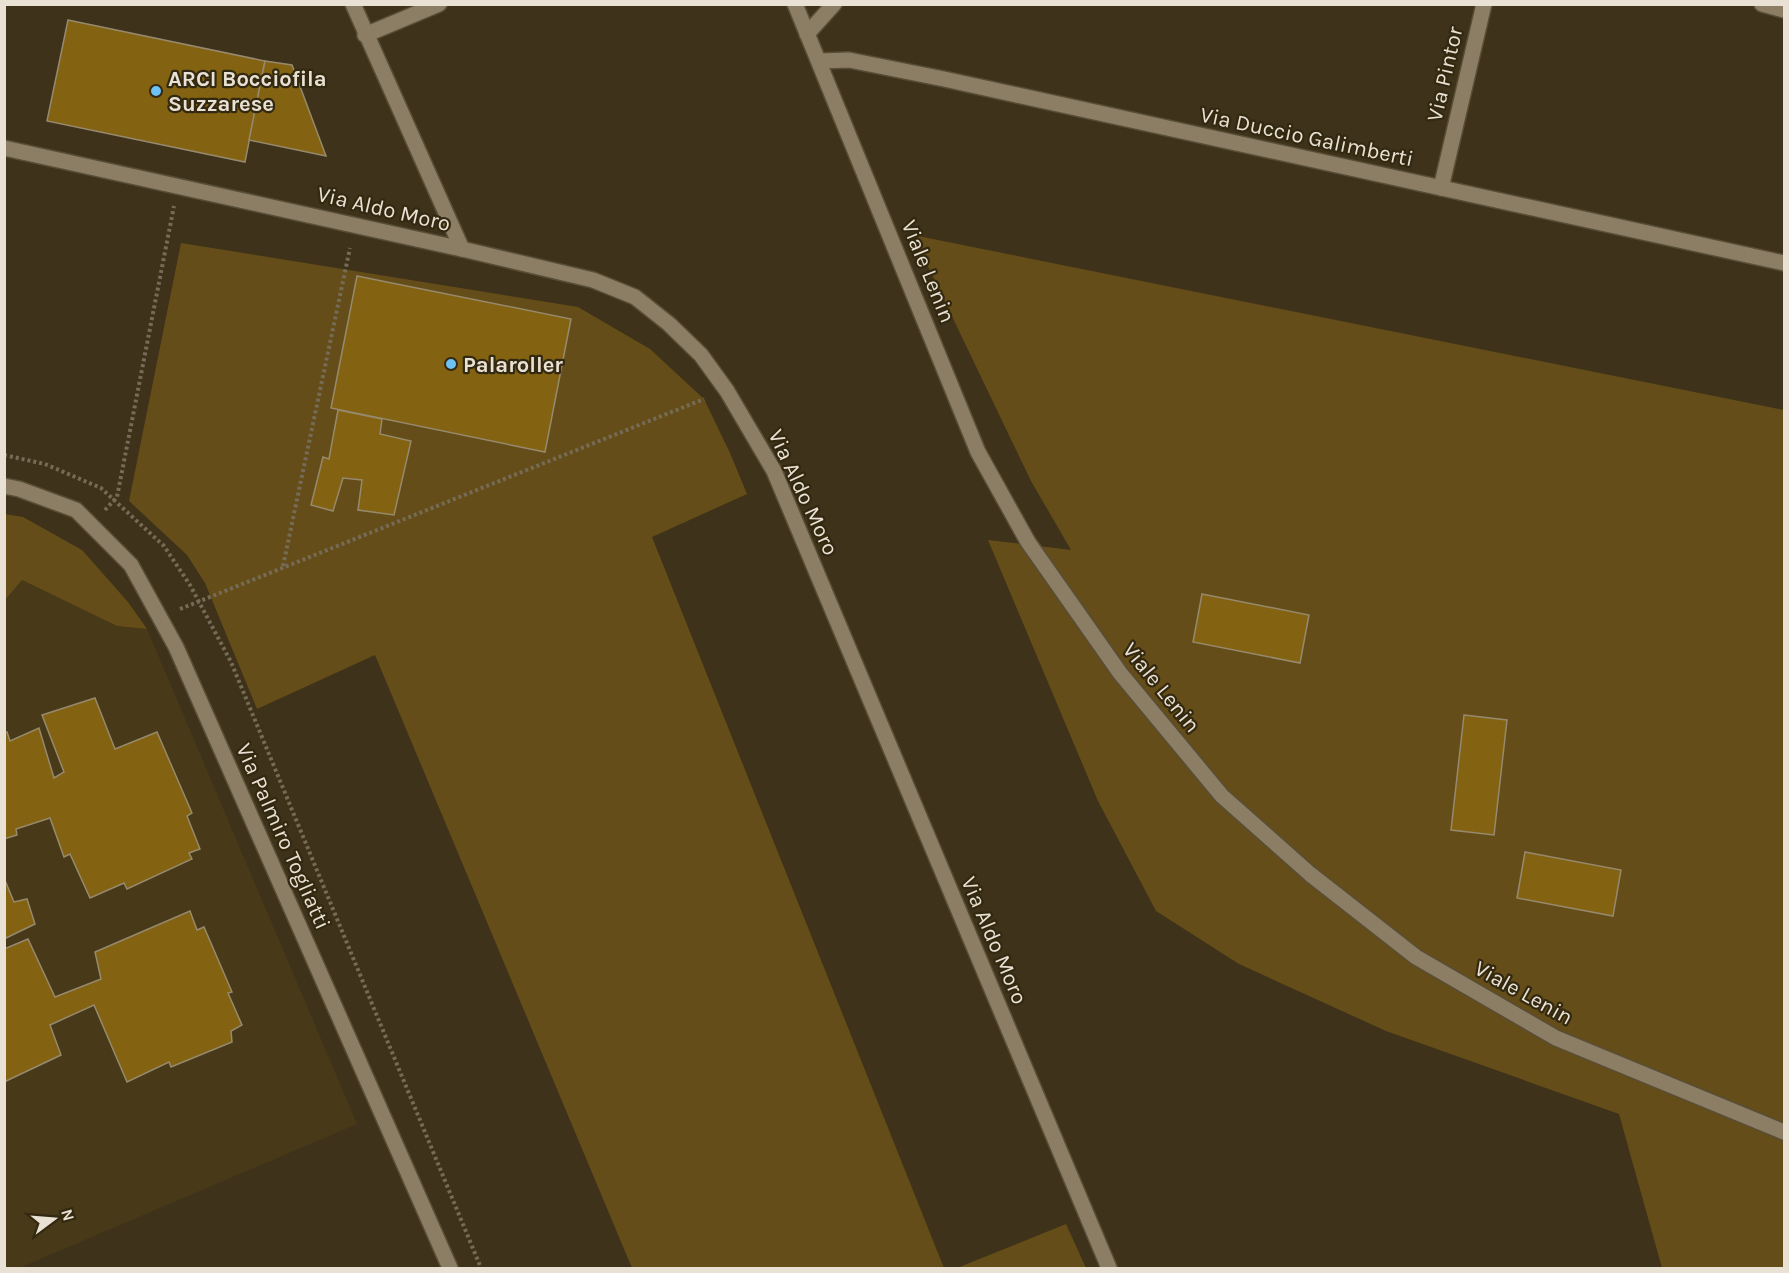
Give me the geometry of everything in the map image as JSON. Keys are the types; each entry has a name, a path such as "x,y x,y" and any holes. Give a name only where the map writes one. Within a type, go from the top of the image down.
{"street":[{"path":"353,4 462,249"},
{"path":"365,35 439,4"},
{"name":"Viale Lenin","path":"795,4 978,452 1028,542 1120,673 1222,796 1310,874 1416,957 1556,1038 1785,1132"},
{"path":"807,34 834,4"},
{"name":"Via Pintor","path":"1441,188 1484,4"},
{"path":"1762,4 1785,10"},
{"name":"Via Duccio Galimberti","path":"819,61 849,60 944,79 1785,263"},
{"name":"Via Aldo Moro","path":"4,148 178,185 593,280 635,297 669,324 701,355 727,391 774,471 1109,1269"},
{"name":"Via Palmiro Togliatti","path":"4,486 19,489 76,510 131,565 176,647 450,1269"}],"path":[{"path":"91,525 117,496 178,185"},
{"path":"283,567 356,225"},
{"path":"160,618 704,399"},
{"path":"4,455 45,464 101,488 164,546 198,601 231,662 481,1269"}],"shaded area":[{"path":"913,235 1784,410 1784,1268 1662,1268 1619,1114 1386,1031 1239,964 1156,911 1098,801 988,540 1071,550 1031,481"},
{"path":"181,243 578,307 650,349 704,399 747,494 652,537 944,1268 632,1268 375,655 257,709 205,583 187,555 129,501"},
{"path":"5,514 23,517 82,550 128,602 147,629 117,626 22,580 5,600"},
{"path":"22,580 117,626 147,629 357,1124 19,1268 5,1268 4,600"},
{"path":"1066,1224 1086,1268 957,1268"}],"building":[{"name":"ARCI Bocciofila Suzzarese","path":"68,20 265,61 245,162 47,121"},
{"path":"265,61 292,65 326,156 249,140"},
{"name":"Palaroller","path":"357,276 571,319 545,452 331,408"},
{"path":"338,410 382,419 380,434 411,441 394,515 358,510 362,480 343,478 333,511 311,505 323,457 329,459"},
{"path":"1202,594 1309,615 1300,663 1193,642"},
{"path":"95,698 115,749 157,732 192,813 187,816 200,849 189,853 192,859 127,889 124,883 90,898 70,854 64,857 50,818 16,829 17,835 4,839 4,733 7,732 10,741 39,728 54,778 64,772 42,715"},
{"path":"1464,715 1507,720 1494,835 1451,830"},
{"path":"1525,852 1621,870 1613,916 1517,898"},
{"path":"4,878 14,902 27,899 35,924 4,939"},
{"path":"190,911 197,930 204,927 232,992 228,993 242,1025 231,1031 232,1042 171,1067 169,1062 127,1082 94,1005 50,1025 61,1055 4,1082 4,949 28,939 55,997 101,979 95,952"}],"place":[{"name":"ARCI Bocciofila Suzzarese","path":"156,91"},
{"name":"Palaroller","path":"451,364"}]}
